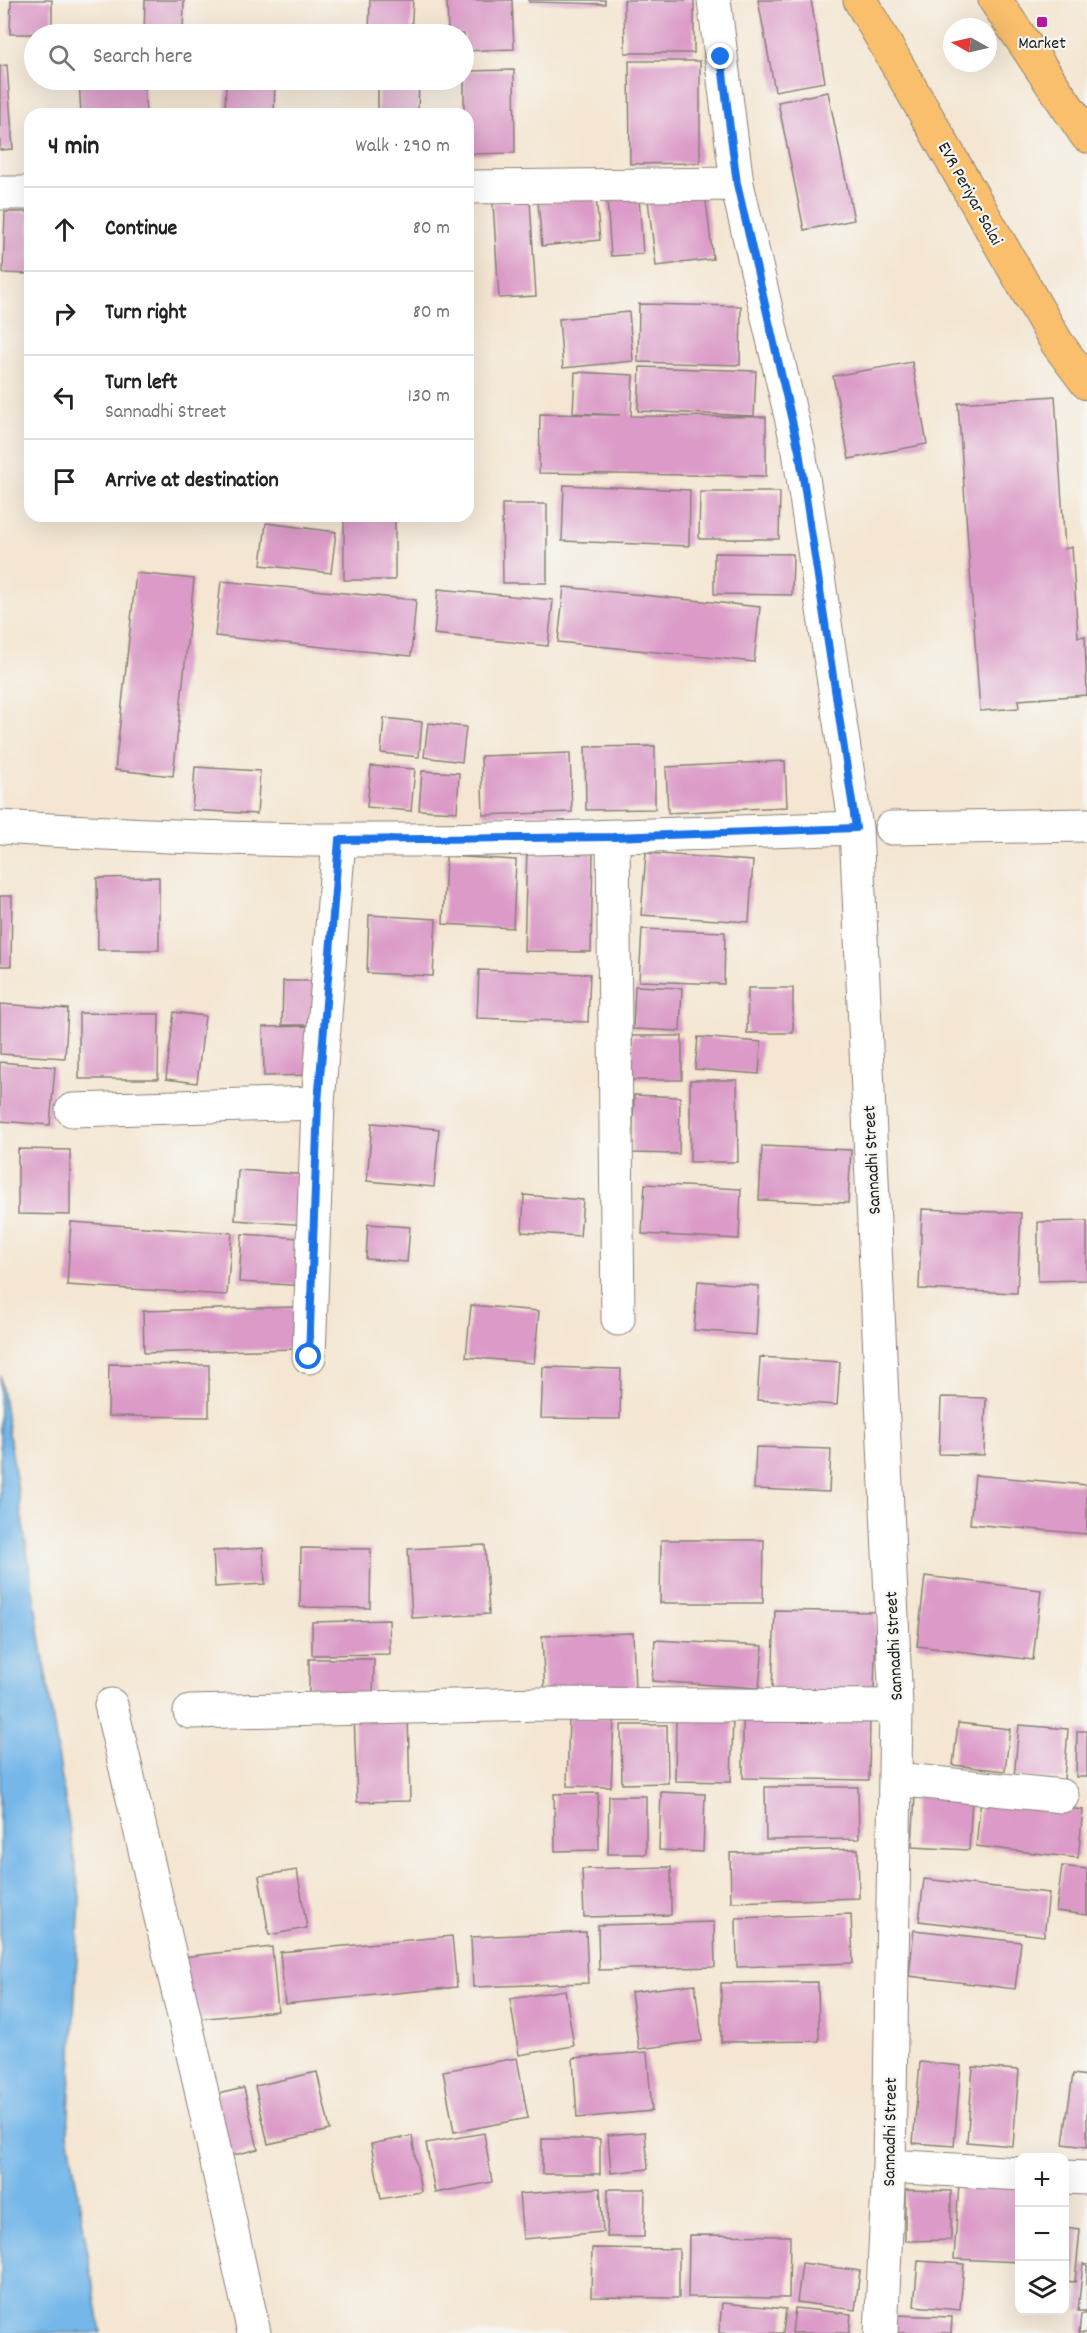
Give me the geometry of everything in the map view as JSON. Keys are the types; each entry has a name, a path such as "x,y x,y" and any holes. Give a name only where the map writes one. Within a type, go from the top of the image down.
{"main road":[{"name":"EVR Periyar Salai","path":"860,0 1051,333 1087,383"},
{"path":"995,0 1087,136"}],"street":[{"name":"Sannadhi Street","path":"714,0 737,184 799,451 856,828 896,1706 889,2166 881,2333"},
{"path":"474,187 737,184"},
{"path":"0,193 24,193"},
{"path":"891,828 1087,825"},
{"path":"0,827 166,837 339,840 613,837 856,828"},
{"path":"613,837 618,1319"},
{"path":"309,1357 318,1103 339,840"},
{"path":"72,1110 318,1103"},
{"path":"190,1712 542,1704 896,1706"},
{"path":"111,1705 200,2084 254,2333"},
{"path":"895,1779 1062,1796"},
{"path":"889,2166 1015,2174"},
{"path":"1069,2177 1087,2178"}],"water":[{"path":"0,1375 80,1897 68,2133 101,2333 0,2333"}],"building":[{"path":"11,0 52,0 52,24 24,24 24,34 10,34"},
{"path":"145,0 184,0 183,24 144,24"},
{"path":"370,0 413,0 412,24 369,24"},
{"path":"447,0 512,0 514,49 474,51 474,24 448,24"},
{"path":"529,0 605,0 605,4 529,2"},
{"path":"624,0 694,0 694,53 625,53"},
{"path":"758,0 811,0 825,82 775,91"},
{"path":"629,61 700,61 700,163 630,164"},
{"path":"7,65 13,149 0,150 0,66"},
{"path":"514,70 515,153 474,154 474,108 464,108 464,90 474,90 474,71"},
{"path":"80,90 145,90 146,108 81,108"},
{"path":"226,90 275,90 274,108 225,108"},
{"path":"378,90 419,90 418,108 378,108"},
{"path":"828,92 854,220 804,230 778,102"},
{"path":"705,193 713,259 656,266 648,200"},
{"path":"596,197 600,240 542,246 538,202"},
{"path":"639,197 643,254 611,256 607,200"},
{"path":"530,201 536,296 499,298 493,203"},
{"path":"5,212 24,212 24,274 3,273"},
{"path":"639,304 741,306 740,365 638,362"},
{"path":"629,312 633,361 563,368 559,319"},
{"path":"912,362 927,444 849,459 833,376"},
{"path":"640,367 756,371 754,416 638,411"},
{"path":"575,372 633,375 631,416 766,417 766,476 539,473 540,414 620,415 573,413"},
{"path":"1055,396 1065,549 1072,547 1078,637 1085,636 1087,695 1018,700 1019,708 980,711 958,403"},
{"path":"564,485 690,490 689,546 562,541"},
{"path":"700,492 780,492 779,539 699,539"},
{"path":"502,504 547,504 547,583 503,583"},
{"path":"344,522 395,522 395,580 344,580"},
{"path":"266,523 336,532 331,573 261,565"},
{"path":"714,553 793,554 792,595 714,594"},
{"path":"136,573 194,579 173,776 115,770"},
{"path":"221,581 416,600 411,656 215,636"},
{"path":"564,587 760,607 754,662 558,642"},
{"path":"438,589 553,600 548,646 434,634"},
{"path":"384,718 422,722 419,757 381,753"},
{"path":"428,723 466,727 462,762 424,757"},
{"path":"655,746 655,809 586,810 585,747"},
{"path":"570,753 572,812 483,815 481,756"},
{"path":"785,761 787,807 668,813 666,767"},
{"path":"371,766 415,769 411,811 367,807"},
{"path":"195,767 260,771 257,814 192,810"},
{"path":"422,771 459,773 457,812 419,810"},
{"path":"527,848 593,850 591,952 524,951"},
{"path":"646,853 753,861 749,922 641,915"},
{"path":"446,856 516,860 513,928 443,924"},
{"path":"159,877 159,950 98,950 97,878"},
{"path":"0,896 12,896 11,966 0,966"},
{"path":"369,915 436,919 433,976 367,973"},
{"path":"642,929 725,932 724,984 639,981"},
{"path":"479,970 590,974 588,1022 477,1018"},
{"path":"283,981 318,981 318,1025 282,1025"},
{"path":"635,986 682,988 680,1031 633,1029"},
{"path":"748,988 793,988 793,1033 747,1033"},
{"path":"0,1004 68,1009 65,1058 0,1054"},
{"path":"174,1012 205,1016 197,1083 166,1079"},
{"path":"79,1013 159,1014 158,1079 79,1079"},
{"path":"314,1026 315,1075 264,1076 263,1027"},
{"path":"632,1036 682,1036 682,1080 632,1080"},
{"path":"698,1037 761,1042 759,1074 695,1069"},
{"path":"0,1062 55,1067 50,1125 0,1121"},
{"path":"690,1080 737,1080 738,1162 690,1162"},
{"path":"634,1095 680,1097 679,1154 632,1153"},
{"path":"372,1123 439,1129 434,1187 367,1181"},
{"path":"762,1146 851,1150 848,1203 759,1200"},
{"path":"18,1149 70,1150 70,1215 18,1214"},
{"path":"238,1170 310,1175 307,1225 235,1220"},
{"path":"645,1184 741,1189 739,1239 642,1234"},
{"path":"524,1195 583,1200 580,1236 522,1232"},
{"path":"922,1209 1021,1213 1017,1293 919,1289"},
{"path":"1087,1221 1087,1280 1038,1281 1038,1222"},
{"path":"71,1222 232,1233 227,1295 67,1285"},
{"path":"368,1224 410,1227 407,1262 366,1259"},
{"path":"242,1234 312,1239 308,1286 239,1282"},
{"path":"698,1281 759,1286 756,1335 694,1330"},
{"path":"471,1305 539,1311 534,1363 466,1357"},
{"path":"295,1307 295,1349 144,1353 143,1311"},
{"path":"760,1357 840,1362 837,1405 757,1400"},
{"path":"109,1364 209,1365 209,1417 108,1416"},
{"path":"543,1367 621,1369 620,1419 541,1418"},
{"path":"941,1397 986,1398 984,1455 939,1454"},
{"path":"756,1447 831,1449 829,1492 754,1489"},
{"path":"975,1475 1087,1485 1087,1534 970,1524"},
{"path":"661,1540 764,1540 763,1603 660,1603"},
{"path":"485,1545 489,1614 412,1618 408,1549"},
{"path":"263,1548 265,1584 215,1587 213,1551"},
{"path":"301,1548 371,1549 370,1608 300,1607"},
{"path":"925,1576 1041,1590 1033,1660 917,1646"},
{"path":"775,1610 876,1612 874,1693 772,1691"},
{"path":"389,1620 390,1654 312,1655 312,1622"},
{"path":"633,1633 635,1691 545,1695 542,1636"},
{"path":"655,1640 763,1646 759,1688 652,1681"},
{"path":"309,1659 374,1659 373,1704 309,1704"},
{"path":"408,1712 410,1801 357,1802 354,1713"},
{"path":"676,1714 733,1716 731,1782 675,1781"},
{"path":"743,1714 870,1715 869,1780 743,1778"},
{"path":"569,1717 614,1719 611,1787 567,1786"},
{"path":"958,1723 1010,1729 1005,1771 953,1765"},
{"path":"621,1725 667,1725 668,1783 622,1784"},
{"path":"1019,1725 1068,1729 1064,1780 1014,1777"},
{"path":"1077,1731 1087,1731 1087,1777 1076,1777"},
{"path":"765,1787 858,1787 859,1839 766,1840"},
{"path":"661,1792 705,1794 703,1852 659,1850"},
{"path":"598,1793 599,1850 555,1851 554,1794"},
{"path":"915,1795 972,1799 969,1850 912,1847"},
{"path":"609,1796 646,1796 646,1854 608,1854"},
{"path":"981,1798 1083,1810 1078,1858 976,1846"},
{"path":"858,1849 859,1898 731,1902 730,1853"},
{"path":"1062,1866 1087,1869 1087,1915 1056,1911"},
{"path":"671,1867 671,1915 584,1917 582,1869"},
{"path":"297,1870 307,1928 269,1935 259,1876"},
{"path":"924,1879 1049,1893 1044,1936 919,1921"},
{"path":"851,1914 853,1963 737,1967 736,1918"},
{"path":"714,1922 715,1967 599,1970 598,1925"},
{"path":"914,1930 1021,1942 1015,1989 909,1976"},
{"path":"586,1932 588,1983 473,1987 471,1937"},
{"path":"452,1936 457,1987 285,2004 280,1952"},
{"path":"272,1947 278,2011 188,2020 182,1957"},
{"path":"818,1982 819,2041 721,2042 721,1983"},
{"path":"695,1984 702,2041 639,2049 631,1992"},
{"path":"565,1990 574,2046 519,2055 510,1999"},
{"path":"647,2052 652,2111 577,2118 573,2058"},
{"path":"517,2058 528,2118 454,2132 443,2071"},
{"path":"920,2062 961,2066 954,2146 913,2143"},
{"path":"973,2067 1019,2070 1013,2146 967,2142"},
{"path":"317,2072 330,2130 268,2144 255,2086"},
{"path":"1073,2074 1087,2076 1087,2147 1063,2144"},
{"path":"244,2088 258,2149 222,2158 209,2096"},
{"path":"645,2132 648,2169 611,2173 608,2135"},
{"path":"484,2133 492,2182 435,2193 426,2143"},
{"path":"412,2136 421,2192 381,2199 371,2144"},
{"path":"542,2139 600,2139 600,2174 542,2174"},
{"path":"959,2183 1015,2186 1015,2262 954,2259"},
{"path":"600,2188 603,2232 523,2239 519,2194"},
{"path":"608,2189 645,2189 644,2237 607,2237"},
{"path":"905,2190 951,2191 951,2240 905,2241"},
{"path":"1069,2228 1080,2229 1075,2282 1069,2281"},
{"path":"689,2235 790,2236 789,2298 688,2297"},
{"path":"592,2248 679,2249 679,2298 591,2297"},
{"path":"918,2261 964,2264 960,2310 914,2306"},
{"path":"802,2263 860,2271 855,2310 797,2302"},
{"path":"1083,2264 1087,2265 1087,2311 1078,2311"},
{"path":"722,2303 786,2309 783,2333 719,2333"},
{"path":"795,2308 851,2314 849,2333 792,2333"},
{"path":"1081,2314 1087,2314 1087,2333 1079,2333"},
{"path":"895,2315 952,2317 951,2333 894,2333"}],"place":[{"name":"Market","path":"1042,22"}],"route":[{"path":"309,1357 318,1103 339,840 613,837 856,828 799,451 737,184 721,57"}]}
